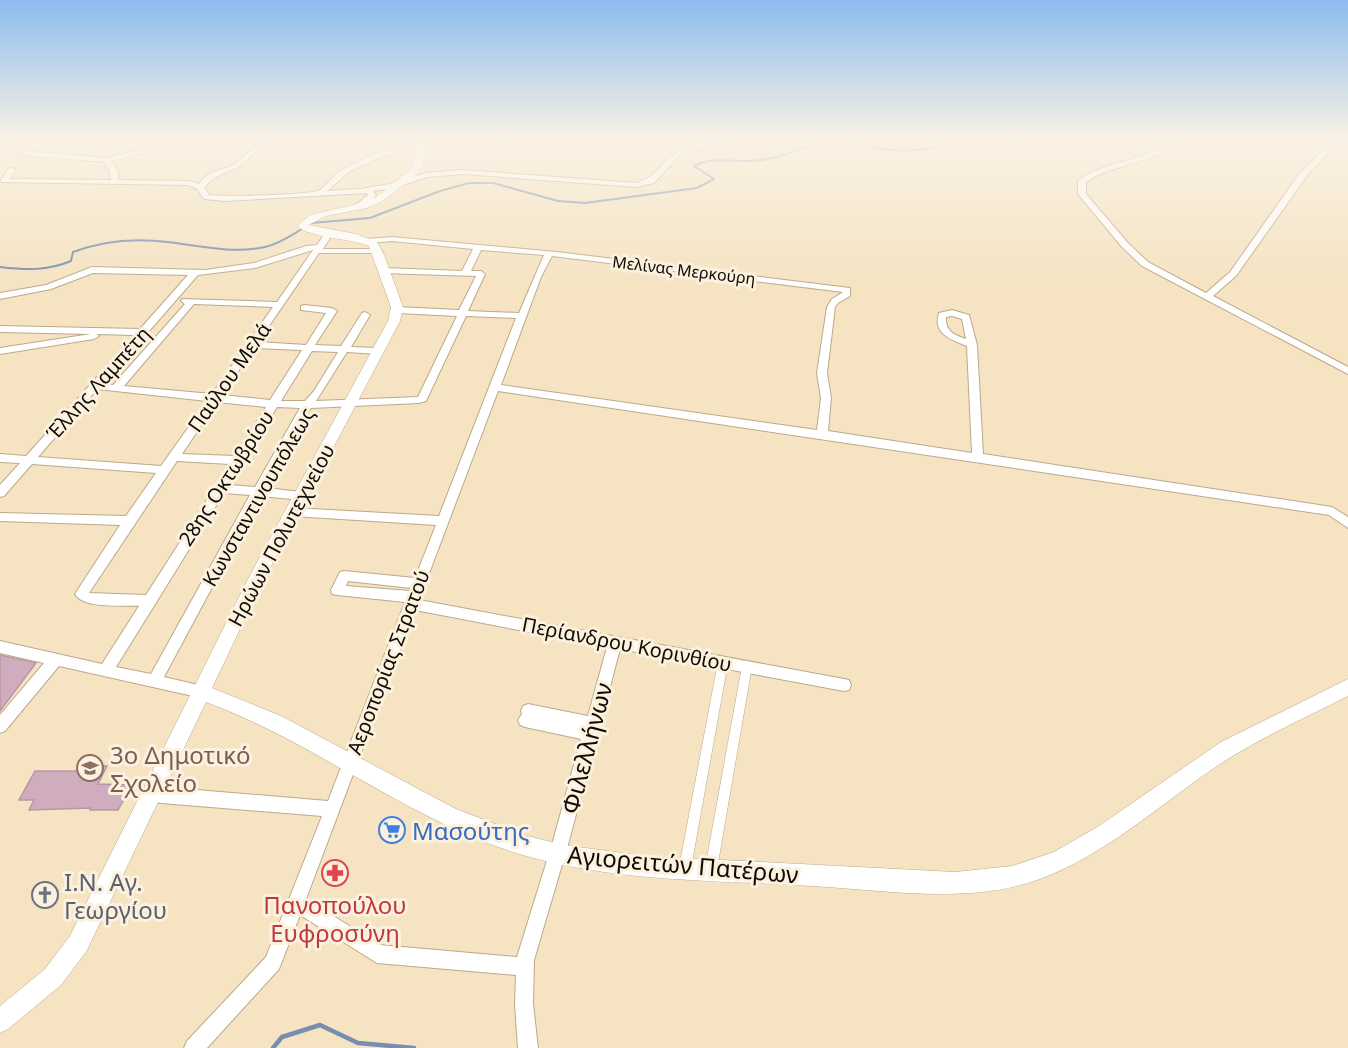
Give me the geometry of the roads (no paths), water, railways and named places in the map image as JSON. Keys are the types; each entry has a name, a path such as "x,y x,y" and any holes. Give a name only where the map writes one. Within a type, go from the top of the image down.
{"street":[{"path":"201,188 207,197 225,199 255,199 378,188"},
{"path":"321,193 326,188"},
{"path":"395,188 374,203 310,218 302,224 309,230 330,232 373,246 397,310 522,316"},
{"path":"1082,188 1082,194 1125,245 1146,264 1348,371"},
{"path":"1208,296 1233,274 1295,188"},
{"path":"357,207 372,195 364,190"},
{"name":"Παύλου Μελά","path":"149,600 82,596 82,591 330,232"},
{"name":"Μελίνας Μερκούρη","path":"0,296 48,287 93,269 195,273 255,265 300,250 373,246 392,239 847,290 847,294 835,301 831,307 822,373 826,398 822,434"},
{"path":"465,274 478,248"},
{"name":"Αεροπορίας Στρατού","path":"194,1048 273,963 522,316 548,255"},
{"path":"95,386 273,404 308,405 422,399 481,274 384,271"},
{"name":"Έλλης Λαμπέτη","path":"0,493 195,273"},
{"path":"171,301 279,305"},
{"path":"116,388 191,302"},
{"name":"28ης Οκτωβρίου","path":"106,670 332,310 304,308"},
{"name":"Ηρώων Πολυτεχνείου","path":"0,1021 45,985 73,952 248,597 378,351 397,310"},
{"name":"Κωνσταντινουπόλεως","path":"155,680 301,413 318,393 365,315"},
{"path":"0,329 143,332"},
{"path":"35,346 49,330"},
{"path":"0,351 87,338 101,332"},
{"path":"252,345 378,351"},
{"path":"972,345 978,457"},
{"path":"495,387 1332,511 1348,523"},
{"path":"173,457 238,460"},
{"path":"0,458 165,470"},
{"path":"220,488 302,496"},
{"path":"293,512 443,522"},
{"path":"0,517 129,521"},
{"path":"344,576 414,595 337,590 344,576"},
{"name":"Περίανδρου Κορινθίου","path":"414,595 615,642 844,685"},
{"name":"Φιλελλήνων","path":"528,1048 524,1004 524,967 528,948 557,854 615,642"},
{"name":"Αγιορειτών Πατέρων","path":"0,647 202,692 258,715 456,819 500,837 557,854 611,863 904,881 979,880 1015,876 1039,869 1109,831 1210,759 1260,730 1348,687"},
{"path":"0,726 56,659"},
{"path":"685,868 723,662"},
{"path":"711,869 747,666"},
{"path":"526,715 591,729"},
{"path":"149,794 332,809"},
{"path":"296,902 377,954 524,967"}],"waterway":[{"path":"311,223 370,218 451,188"},
{"path":"511,188 558,201 585,203 697,188"},
{"path":"0,267 28,269 53,267 71,261 73,252 96,245 132,240 216,249 253,249 275,244 302,229"},
{"path":"273,1048 282,1037 320,1025 358,1043 414,1048"}],"place":[{"name":"3ο Δημοτικό Σχολείο","path":"90,768"},
{"name":"Μασούτης","path":"392,830"},
{"name":"Πανοπούλου Ευφροσύνη","path":"335,873"},
{"name":"Ι.Ν. Αγ. Γεωργίου","path":"45,895"}]}
